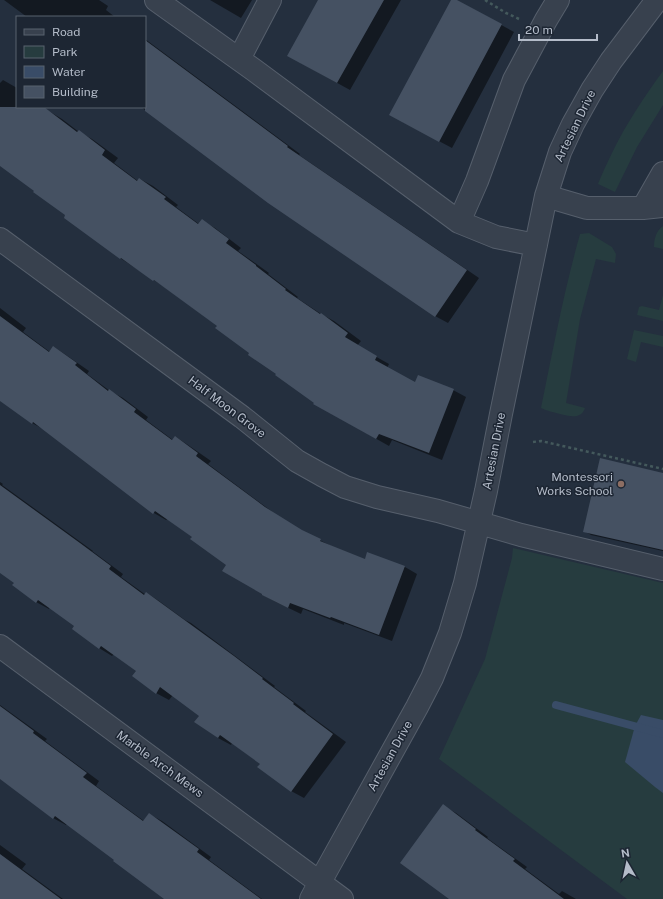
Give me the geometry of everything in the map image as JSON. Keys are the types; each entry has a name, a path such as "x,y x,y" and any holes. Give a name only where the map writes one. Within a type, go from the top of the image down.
{"street":[{"path":"156,0 239,59 459,222 496,237 536,245"},
{"path":"239,59 270,0"},
{"path":"459,222 477,181 514,80 558,0"},
{"name":"Artesian Drive","path":"316,891 414,714 432,678 450,633 463,590 479,523 500,414 546,196 560,152 573,124 592,90 611,61 657,0"},
{"path":"546,196 587,208 653,207 663,173"},
{"name":"Half Moon Grove","path":"0,238 236,413 297,461 345,487 377,497 438,511 521,535 663,569"},
{"name":"Marble Arch Mews","path":"0,646 316,891 342,899"}],"path":[{"path":"485,0 506,13 542,28"},
{"path":"533,442 541,441 663,469"}],"green space":[{"path":"663,71 663,105 637,147 615,192 598,184 623,132"},
{"path":"663,226 663,249 654,247 654,241 659,230"},
{"path":"589,233 612,247 616,254 615,263 596,259 580,319 566,403 585,408 578,416 571,416 541,408 554,342 574,255 580,234"},
{"path":"663,295 663,321 637,315 639,307 642,306 659,310"},
{"path":"634,330 663,336 663,347 641,342 636,362 627,359"},
{"path":"513,548 663,583 663,899 627,899 439,759 485,659 512,558"}],"water":[{"path":"641,715 663,720 663,793 625,762 635,726"}],"building":[{"path":"318,0 384,0 337,83 287,56"},
{"path":"451,0 457,0 502,24 439,142 389,115"},
{"path":"146,41 288,146 287,147 467,270 435,317 268,203 145,111"},
{"path":"0,107 45,108 77,132 79,130 105,150 102,155 137,181 139,178 166,197 164,199 198,224 202,219 229,239 226,243 256,265 286,289 285,290 320,314 321,313 348,333 345,337 377,356 375,360 415,382 418,375 454,389 429,453 379,434 376,439 313,404 314,403 275,375 276,374 248,355 249,353 215,328 217,326 154,280 153,281 121,258 120,259 64,218 65,215 0,166"},
{"path":"0,316 49,352 53,346 77,363 75,365 108,391 109,389 136,409 134,412 172,440 175,436 198,453 196,456 265,507 302,530 321,539 320,541 365,559 367,552 405,566 379,635 290,603 288,608 262,595 222,571 226,565 190,539 192,537 155,511 153,514 33,422 32,424 0,401"},
{"path":"600,458 663,473 663,550 583,532"},
{"path":"0,485 111,566 109,569 144,595 146,592 234,656 333,734 291,792 257,767 260,764 220,735 218,738 194,722 199,716 160,687 156,694 132,676 136,671 101,646 99,649 72,629 74,626 38,600 36,603 12,585 14,583 0,573"},
{"path":"0,706 34,731 33,733 87,773 83,777 143,821 149,813 199,849 197,852 261,899 164,899 55,816 53,819 0,779"},
{"path":"443,804 476,829 475,830 515,859 513,861 564,899 449,899 400,863"},
{"path":"0,854 61,899 0,899"}],"waterway":[{"path":"556,705 663,734"}],"place":[{"name":"Montessori Works School","path":"621,484"}]}
